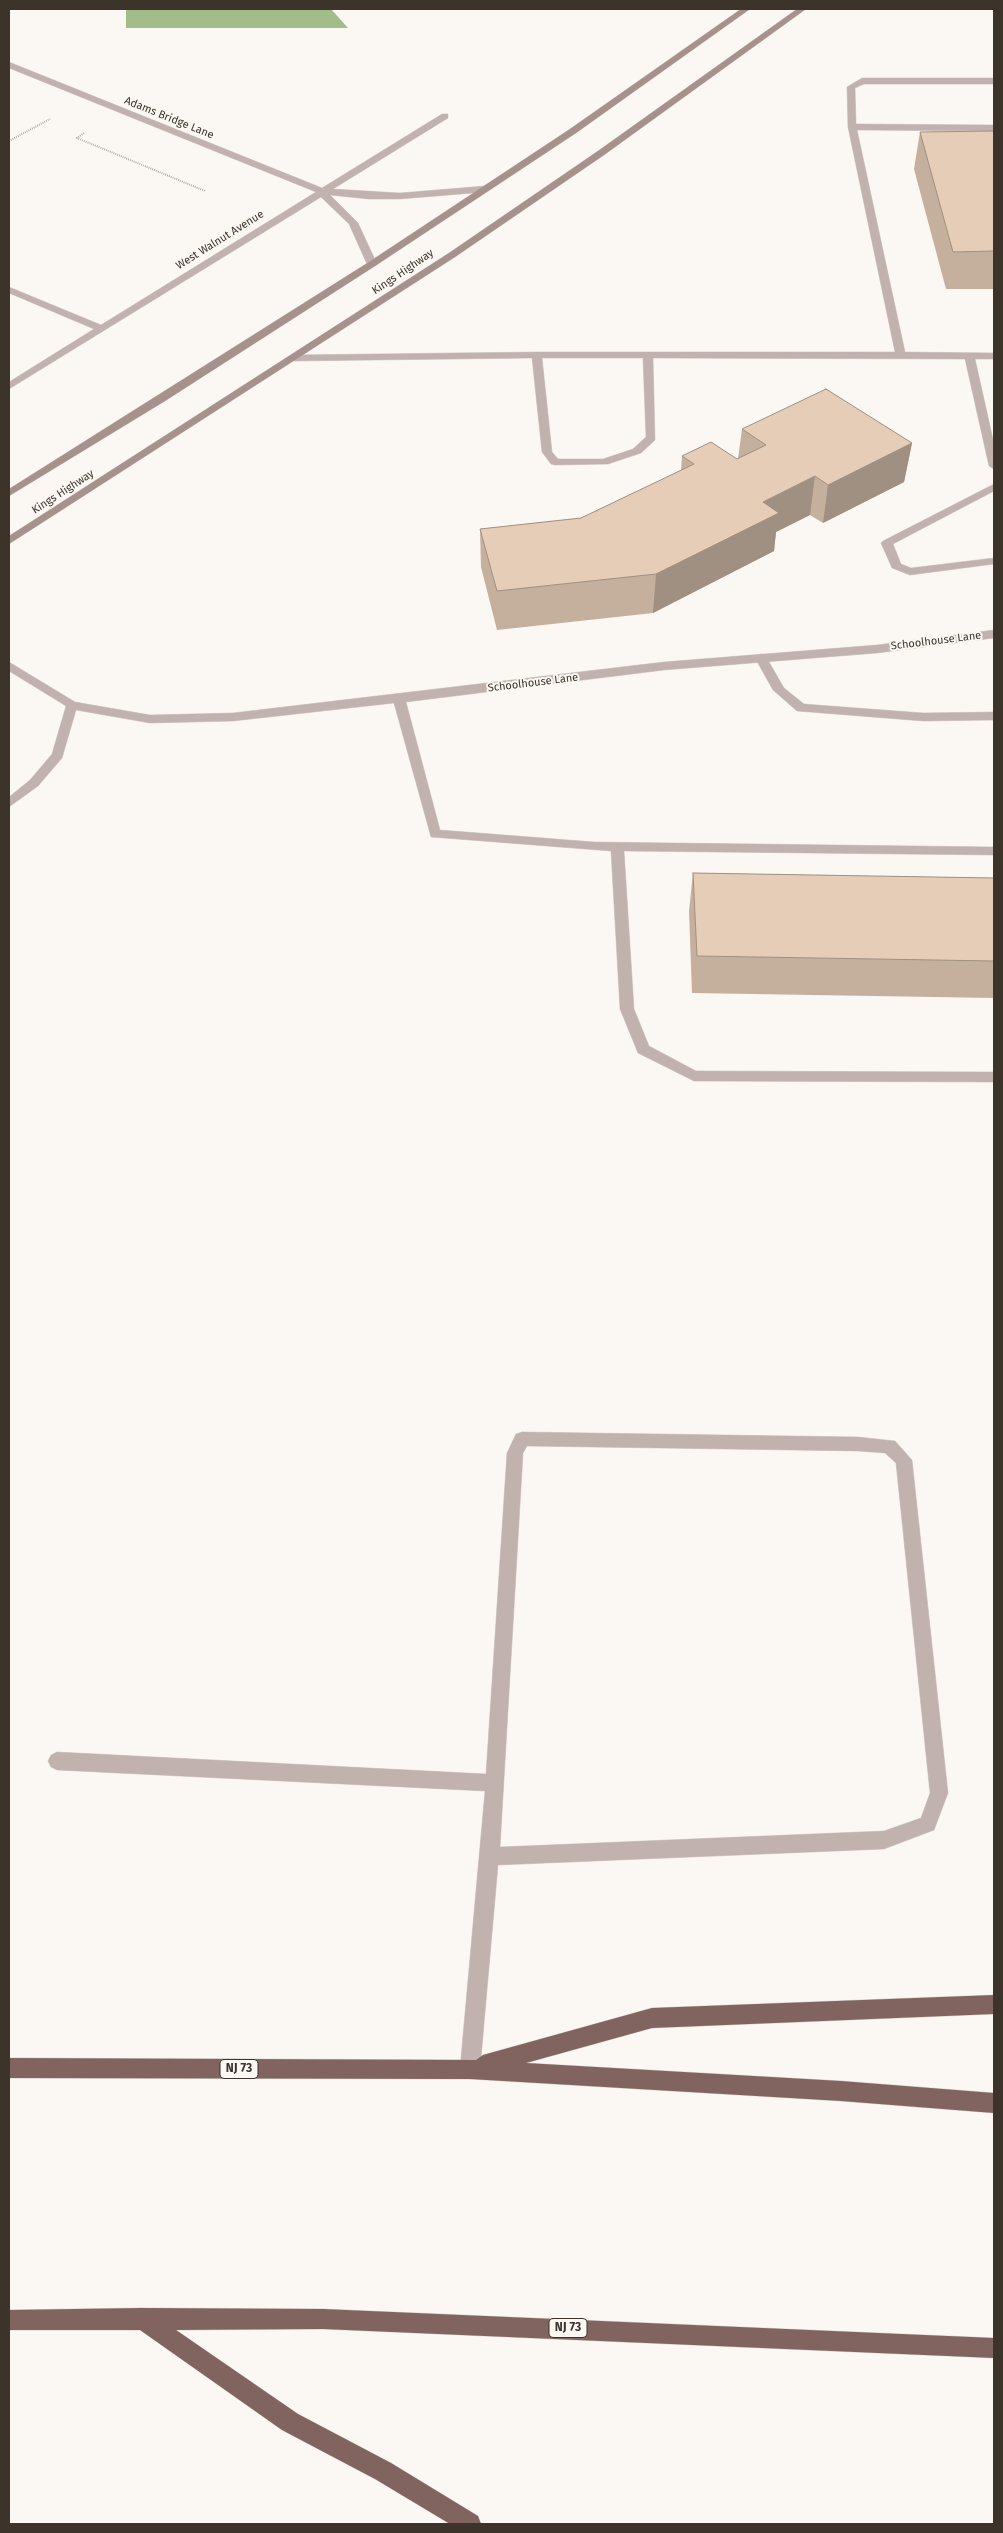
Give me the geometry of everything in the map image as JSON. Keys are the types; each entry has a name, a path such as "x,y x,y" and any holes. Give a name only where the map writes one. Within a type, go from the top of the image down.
{"highway":[{"path":"470,2069 652,2018 994,2004"},
{"name":"NJ 73","path":"9,2068 470,2069 841,2091 994,2103"},
{"path":"142,2318 290,2422 383,2471 470,2524"},
{"name":"NJ 73","path":"9,2320 142,2318 323,2319 994,2348"}],"main road":[{"name":"Kings Highway","path":"9,493 161,399 372,264 573,131 746,9"},
{"name":"Kings Highway","path":"9,541 294,358 585,164 802,9"}],"street":[{"name":"Adams Bridge Lane","path":"9,65 321,191 369,196 400,196 485,189"},
{"path":"901,355 852,126 851,87 862,81 994,81"},
{"name":"West Walnut Avenue","path":"9,386 321,191 445,116"},
{"path":"852,126 994,128"},
{"name":"Adams Bridge Lane","path":"321,191 353,223 372,264"},
{"path":"9,290 102,329"},
{"path":"537,355 547,452 555,462 604,462 637,451 651,438 648,355"},
{"path":"294,358 537,355 994,356"},
{"path":"970,356 994,466"},
{"path":"994,487 887,542 896,566 910,572 994,561"},
{"name":"Schoolhouse Lane","path":"9,666 72,705 150,719 233,717 399,700 664,666 877,649 994,634"},
{"path":"761,658 779,690 801,708 923,717 994,716"},
{"path":"399,700 435,834 617,846 994,851"},
{"path":"9,804 34,783 58,755 62,734 72,705"},
{"path":"617,846 627,1009 643,1049 694,1076 994,1077"},
{"path":"470,2069 490,1856 515,1452 522,1439 858,1444 889,1446 904,1460 939,1793 928,1824 884,1840 490,1856"},
{"path":"57,1761 494,1783"}],"path":[{"path":"9,141 56,116"},
{"path":"90,131 77,138 205,191"}],"green space":[{"path":"126,9 331,9 348,28 126,28"}],"building":[{"path":"994,131 994,251 953,252 920,132"},
{"path":"826,389 912,443 828,485 815,476 763,502 779,513 656,574 497,591 480,529 581,518 694,464 682,456 711,442 737,459 766,445 742,429"},
{"path":"693,873 994,878 994,961 697,956"}]}
